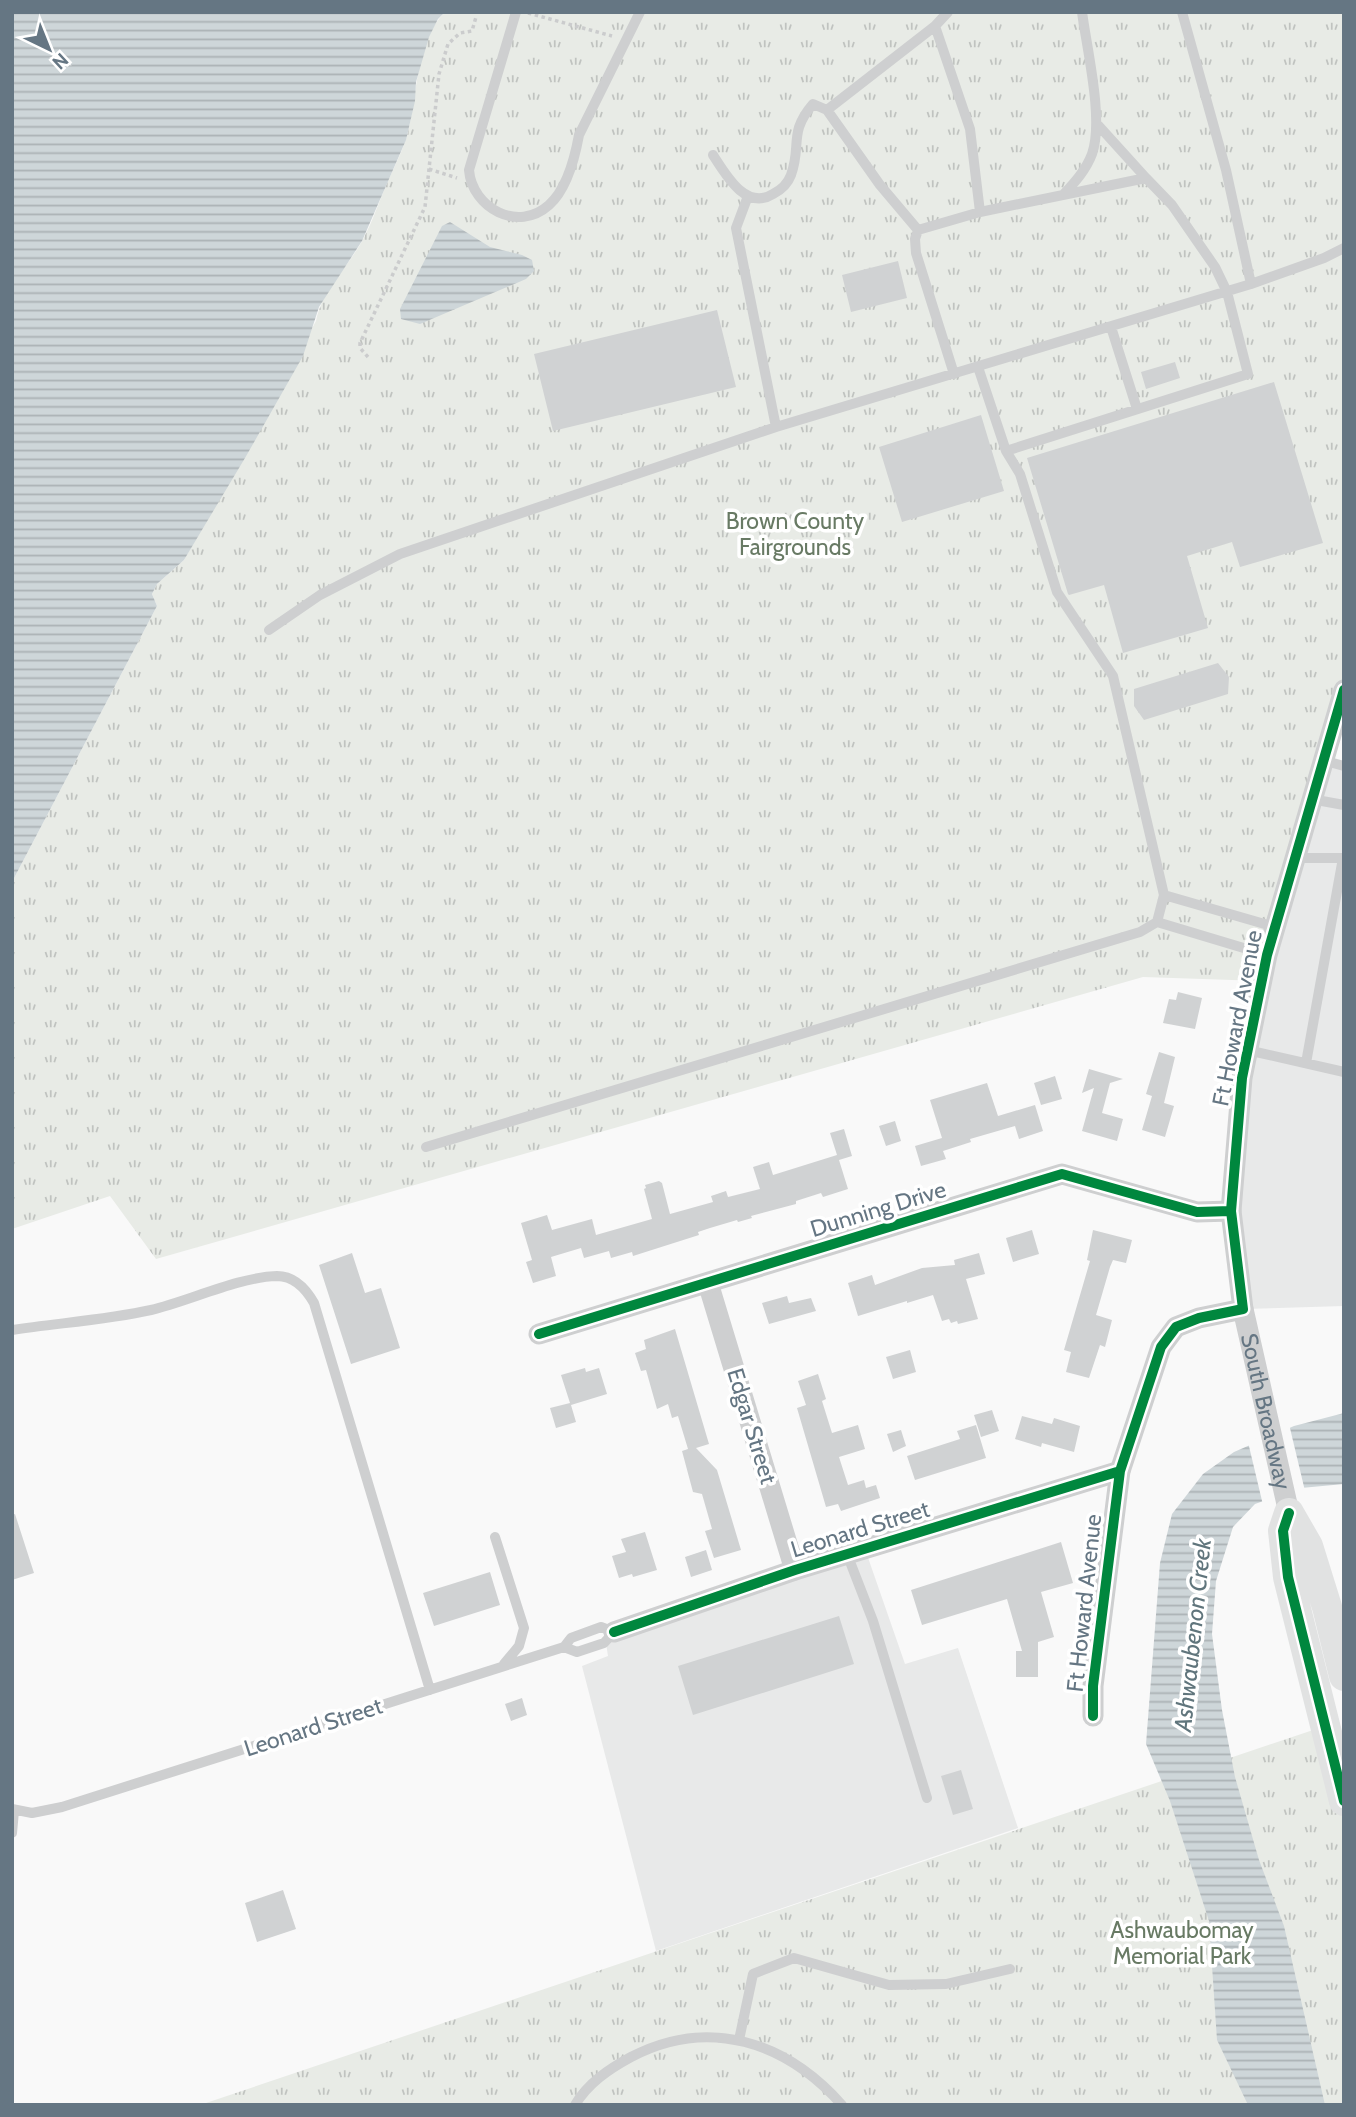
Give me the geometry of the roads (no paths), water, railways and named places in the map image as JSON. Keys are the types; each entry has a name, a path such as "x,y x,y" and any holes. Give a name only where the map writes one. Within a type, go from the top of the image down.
{"street":[{"name":"Ft Howard Avenue","path":"1093,1716 1093,1685 1120,1471 1161,1346 1176,1327 1199,1318 1243,1309 1231,1211 1241,1079 1267,954 1344,690"},
{"name":"Dunning Drive","path":"539,1335 1062,1174 1198,1212 1231,1211"},
{"name":"Edgar Street","path":"708,1283 795,1570"},
{"name":"South Broadway","path":"1243,1309 1289,1513 1308,1546 1344,1675"},
{"name":"Leonard Street","path":"614,1632 795,1570 1120,1471"},
{"name":"South Broadway","path":"1289,1513 1283,1531 1288,1577 1344,1801"}],"lane":[{"path":"516,12 469,170 470,181 481,200 495,212 527,215 549,205 563,184 579,135 640,12"},
{"path":"827,110 948,12"},
{"path":"1064,194 1080,177 1092,154 1098,125 1082,12"},
{"path":"1182,12 1226,170 1251,284"},
{"path":"934,26 971,129 980,212"},
{"path":"713,155 729,179 748,197 763,200 785,186 791,176 800,119 813,104 827,110 880,185 918,230"},
{"path":"1006,451 1248,374 1227,292 1214,267 1172,205 1098,125"},
{"path":"918,230 980,212 1146,178"},
{"path":"748,197 736,228 776,427"},
{"path":"918,230 915,239 916,253 954,374"},
{"path":"269,630 320,594 400,554 776,427 1227,292 1300,268 1344,248"},
{"path":"1111,327 1137,409"},
{"path":"426,1147 1140,932 1157,922 1164,895 1113,676 1057,592 1020,474 1006,451 978,367"},
{"path":"1322,760 1344,766"},
{"path":"1311,799 1344,805"},
{"path":"1295,858 1343,858 1306,1063"},
{"path":"1164,895 1275,927"},
{"path":"1157,922 1267,954"},
{"path":"1247,1050 1344,1072"},
{"path":"12,1330 151,1310 239,1283 278,1276 295,1281 306,1289 314,1303 430,1689"},
{"path":"495,1537 524,1628 519,1646 502,1666"},
{"path":"847,1554 873,1621 927,1798"},
{"name":"Leonard Street","path":"13,1810 32,1813 62,1807 564,1647 571,1638 601,1628 614,1632"},
{"path":"12,1833 13,1810"},
{"path":"739,2040 753,1974 794,1958 889,1985 946,1984 1010,1969"},
{"path":"575,2105 592,2083 612,2067 663,2042 708,2035 739,2040 798,2064 829,2090 842,2105"}],"water":[{"path":"12,12 445,12 438,19 429,37 416,82 415,101 406,140 362,241 319,307 303,356 245,458 184,560 157,584 152,594 157,606 12,882"},
{"path":"450,222 490,247 532,260 534,271 526,279 420,324 401,319 400,309 442,226"},
{"name":"Ashwaubenon Creek","path":"1344,1413 1344,1484 1301,1488 1255,1504 1233,1527 1216,1581 1212,1634 1222,1710 1235,1777 1259,1860 1284,1926 1325,2105 1248,2105 1217,2040 1209,1921 1170,1801 1146,1744 1160,1563 1172,1514 1203,1474 1234,1452 1294,1426"}],"park label":[{"name":"Brown County Fairgrounds","path":"795,534"},
{"name":"Ashwaubomay Memorial Park","path":"1182,1943"}]}
